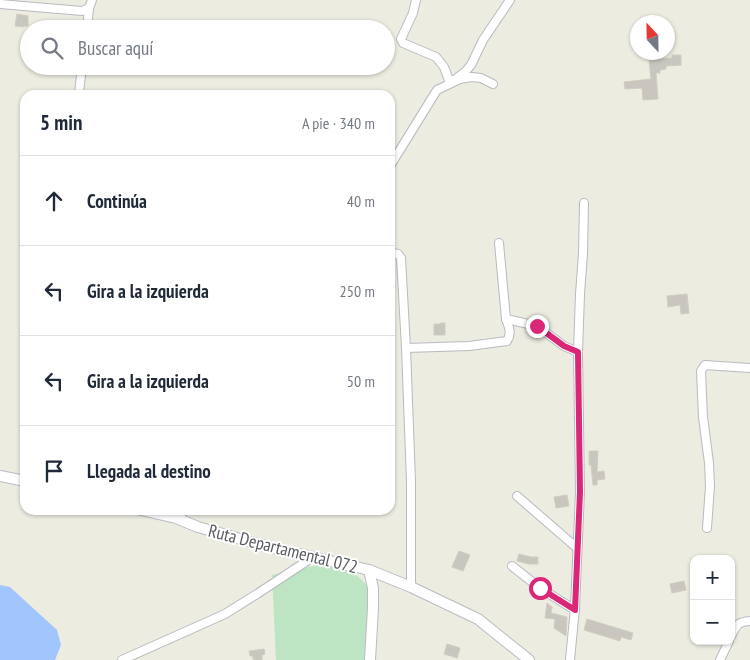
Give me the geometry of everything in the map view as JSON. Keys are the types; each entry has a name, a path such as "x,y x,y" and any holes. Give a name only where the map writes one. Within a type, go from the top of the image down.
{"main road":[{"path":"0,476 20,480"},
{"name":"Ruta Departamental 072","path":"163,515 283,551 369,570 411,587 478,619 529,660"},
{"path":"369,570 373,588 370,660"}],"street":[{"path":"88,20 92,0"},
{"path":"416,0 413,13 401,39 403,43 436,57 444,67 450,84"},
{"path":"450,84 465,72 483,40 510,0"},
{"path":"0,4 82,11 89,8"},
{"path":"79,90 81,75"},
{"path":"395,158 437,90 460,79 471,77 481,78 493,84"},
{"path":"570,660 575,610 580,492 578,352 584,203"},
{"path":"406,348 469,346 507,341 510,336 510,330 506,319 498,243"},
{"path":"395,253 401,258 406,348 411,587"},
{"path":"506,319 537,326 564,346 578,352"},
{"path":"707,528 710,463 703,417 701,371 705,365 750,368"},
{"path":"517,496 577,548"},
{"path":"176,518 180,515"},
{"path":"122,660 225,614 313,557"},
{"path":"512,566 540,588 575,610"},
{"path":"735,628 737,624 750,621"},
{"path":"720,660 726,645"}],"green space":[{"path":"327,563 353,572 368,586 369,612 366,660 276,660 272,575"}],"water":[{"path":"0,585 10,587 57,630 61,645 55,660 0,660"}],"building":[{"path":"17,14 28,16 28,20 20,20 20,27 15,26"},
{"path":"675,55 681,55 681,65 666,66 666,69 656,73 658,99 643,100 642,88 625,89 624,82 651,79 649,60 675,60"},
{"path":"687,294 689,313 681,314 680,305 668,307 667,296"},
{"path":"445,323 445,335 434,335 434,324"},
{"path":"589,451 598,451 597,472 604,471 605,479 597,480 597,485 593,485 591,465 589,465"},
{"path":"567,495 569,506 556,508 554,497"},
{"path":"459,551 470,555 463,571 452,567"},
{"path":"519,554 538,557 538,564 517,561"},
{"path":"684,581 686,590 672,593 670,584"},
{"path":"547,603 552,607 551,613 567,617 566,636 554,628 555,619 545,618"},
{"path":"587,619 633,633 631,640 621,637 620,641 584,630"},
{"path":"447,644 460,648 457,658 444,654"},
{"path":"264,649 265,654 262,655 262,660 253,660 253,656 250,656 249,651"}],"route":[{"path":"537,326 564,346 578,352 580,492 575,610 540,588"}]}
